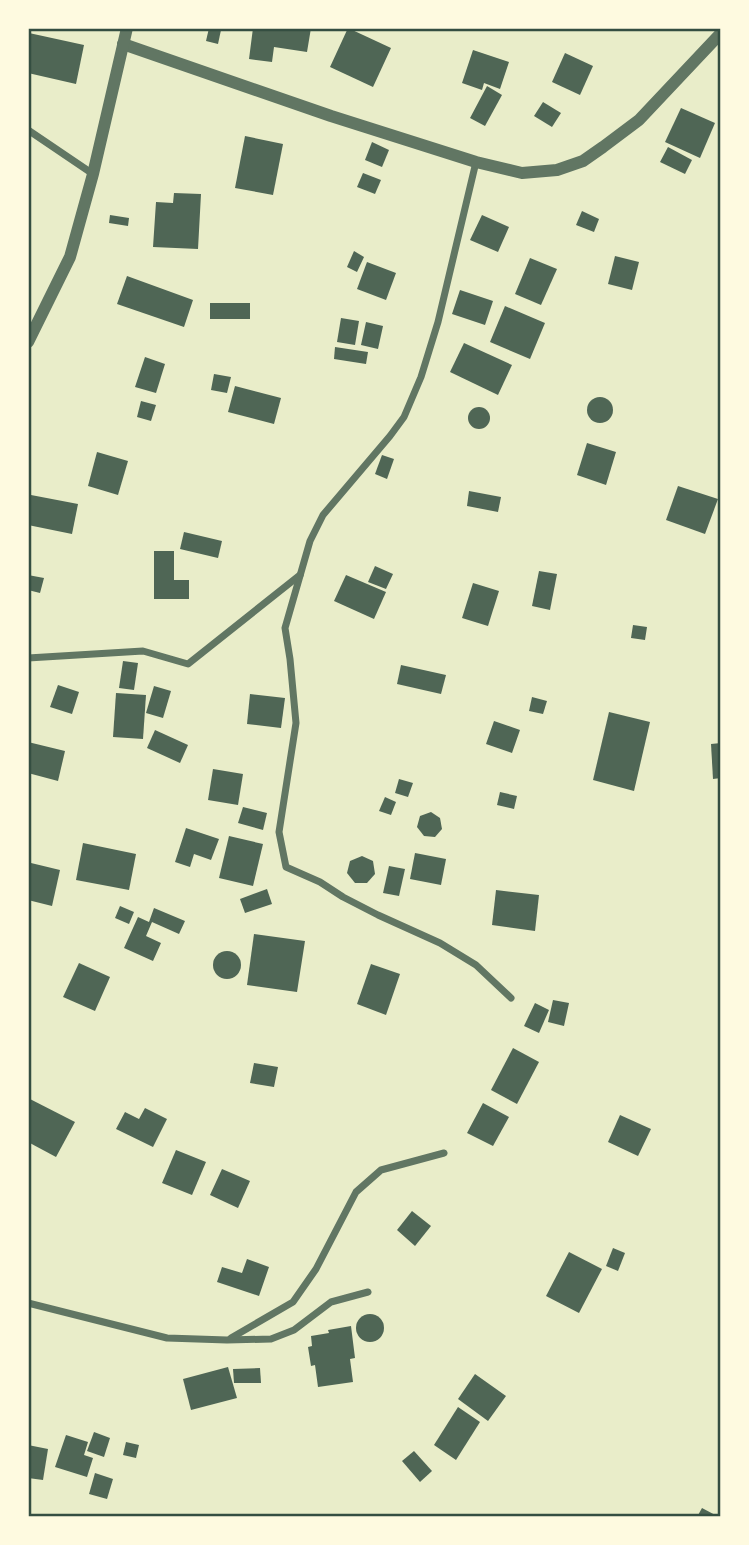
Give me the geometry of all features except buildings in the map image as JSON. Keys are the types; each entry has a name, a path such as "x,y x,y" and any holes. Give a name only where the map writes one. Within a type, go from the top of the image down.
{"street":[{"path":"28,342 70,257 93,174 127,28"},
{"path":"123,44 331,116 476,162 522,173 557,170 583,161 639,120 721,33"},
{"path":"28,130 93,174"},
{"path":"476,162 438,322 409,407 390,436 323,515 310,541 300,574 285,628 296,723 279,832 286,867 320,882 366,909 440,943 476,965 511,998"},
{"path":"28,658 143,651 188,664 300,574"},
{"path":"228,1340 293,1302 316,1269 356,1192 381,1170 444,1153"},
{"path":"28,1303 167,1338 271,1339 294,1330 331,1302 368,1292"}]}
